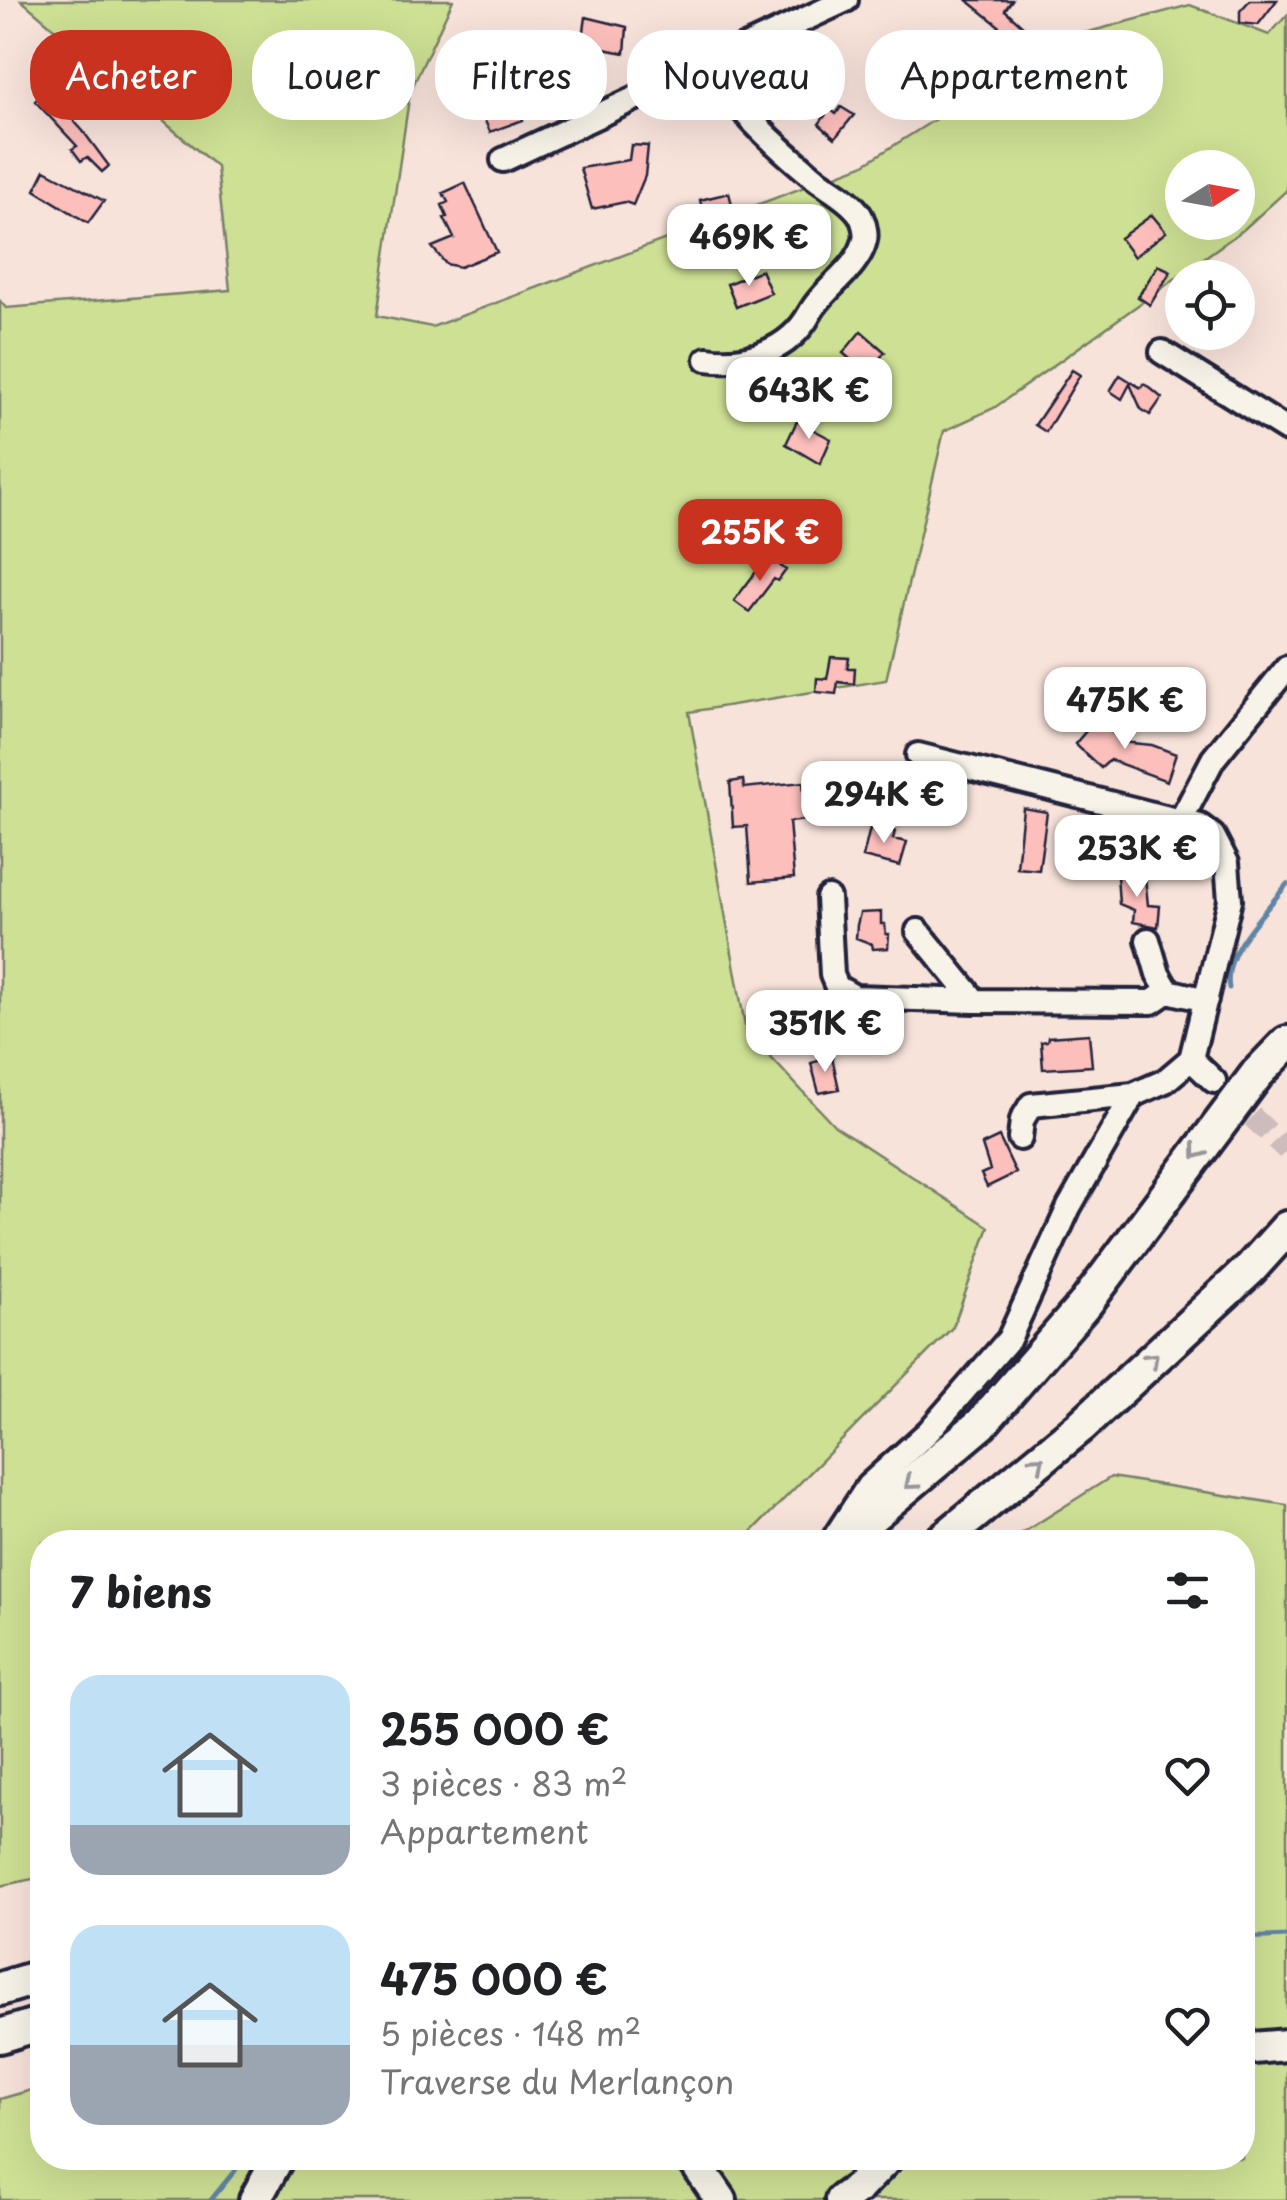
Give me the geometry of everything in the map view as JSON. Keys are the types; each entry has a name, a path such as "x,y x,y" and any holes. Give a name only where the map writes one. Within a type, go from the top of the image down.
{"highway":[{"path":"1257,1074 1287,1016"},
{"path":"855,1530 980,1424 1086,1304 1257,1074 1287,1043"},
{"path":"955,1530 1081,1426 1250,1269 1287,1228"},
{"path":"0,1989 30,1980"},
{"path":"0,2036 30,2027"}],"main road":[{"path":"1255,2047 1287,2044"},
{"path":"255,2200 271,2170"},
{"path":"700,2170 721,2200"},
{"path":"841,2200 875,2170"}],"street":[{"path":"779,30 846,0"},
{"path":"503,160 627,101"},
{"path":"707,359 729,362 754,358 804,326 816,301 848,269 866,239 862,218 854,207 810,174 753,120"},
{"path":"1162,352 1287,430"},
{"path":"1180,820 1213,760 1287,668"},
{"path":"918,754 1200,826 1220,847 1230,879 1230,900 1191,1059 1165,1080 1133,1095 1048,1100 1031,1105 1022,1120 1020,1138"},
{"path":"828,898 832,975 836,987 855,997 1152,1002 1168,991"},
{"path":"918,931 975,1001"},
{"path":"1148,940 1158,974 1168,991 1206,1000"},
{"path":"1191,1059 1214,1080"},
{"path":"839,1530 868,1486 928,1432 1009,1338 1069,1207 1133,1095"}],"green space":[{"path":"21,0 453,0 439,30 435,30 435,39 415,81 415,30 252,30 252,120 406,120 377,316 432,327 863,165 934,120 1163,120 1163,30 1096,30 1190,5 1269,35 1287,15 1287,190 1255,219 1255,150 1165,150 1165,240 1229,240 1201,260 1165,260 1165,286 994,408 944,431 886,680 689,712 746,1031 835,1126 989,1227 953,1327 754,1530 30,1530 30,1880 0,1886 0,301 6,308 230,290 217,167 162,120 232,120 232,30 56,30"},
{"path":"1111,1477 1287,1505 1287,2200 0,2200 0,2099 30,2090 30,2170 1255,2170 1255,1530 1027,1530"}],"building":[{"path":"967,0 1012,0 1005,10 1025,28 996,30 999,26"},
{"path":"1250,0 1277,0 1258,25 1240,23 1240,11"},
{"path":"586,17 627,27 625,53 607,50 607,30 584,30"},
{"path":"845,109 854,115 835,138 819,124 822,120 845,120"},
{"path":"53,120 73,120 109,166 102,172 87,157 81,161 72,149 77,146"},
{"path":"485,120 523,120 490,132"},
{"path":"631,145 648,146 645,176 633,205 625,202 592,209 580,168 629,160"},
{"path":"45,170 104,201 88,223 35,190"},
{"path":"465,183 497,252 460,267 446,264 432,247 454,238 444,218 447,217 442,205 448,202 443,193"},
{"path":"729,193 734,212 723,215 726,228 708,233 706,225 698,227 694,210 702,208 700,200"},
{"path":"1152,215 1165,231 1134,257 1120,238"},
{"path":"1158,265 1165,268 1165,281 1150,305 1138,297"},
{"path":"761,270 771,293 736,307 727,284"},
{"path":"861,331 885,352 867,374 843,353"},
{"path":"1072,370 1080,375 1046,432 1035,425"},
{"path":"1120,375 1141,388 1143,384 1149,387 1162,398 1150,415 1141,409 1130,384 1122,399 1110,391"},
{"path":"797,421 831,439 820,464 786,444"},
{"path":"768,556 786,570 778,581 774,579 749,612 734,601"},
{"path":"831,657 849,658 847,668 855,668 854,684 838,682 836,694 816,692 817,678 827,679"},
{"path":"1098,717 1121,742 1152,745 1176,754 1167,781 1110,760 1101,768 1075,744"},
{"path":"743,780 744,788 803,782 807,820 789,822 794,878 751,882 747,826 733,827 730,782"},
{"path":"1023,808 1047,812 1039,870 1017,868"},
{"path":"871,824 895,831 893,839 907,842 900,866 863,857"},
{"path":"1117,875 1145,877 1148,905 1160,906 1158,927 1133,922 1134,910 1119,904"},
{"path":"881,912 881,924 885,924 889,934 888,948 873,949 872,944 856,938 857,925 860,913"},
{"path":"1089,1034 1092,1066 1043,1069 1041,1042 1048,1037"},
{"path":"832,1057 839,1089 819,1093 811,1063"},
{"path":"999,1137 1016,1173 987,1187 981,1174 990,1170 982,1145"}],"waterway":[{"path":"1229,988 1232,960 1239,946 1287,884"},
{"path":"1255,1937 1287,1936"},
{"path":"211,2200 235,2170"}],"tunnel":[{"path":"1228,1094 1287,1150"}]}
